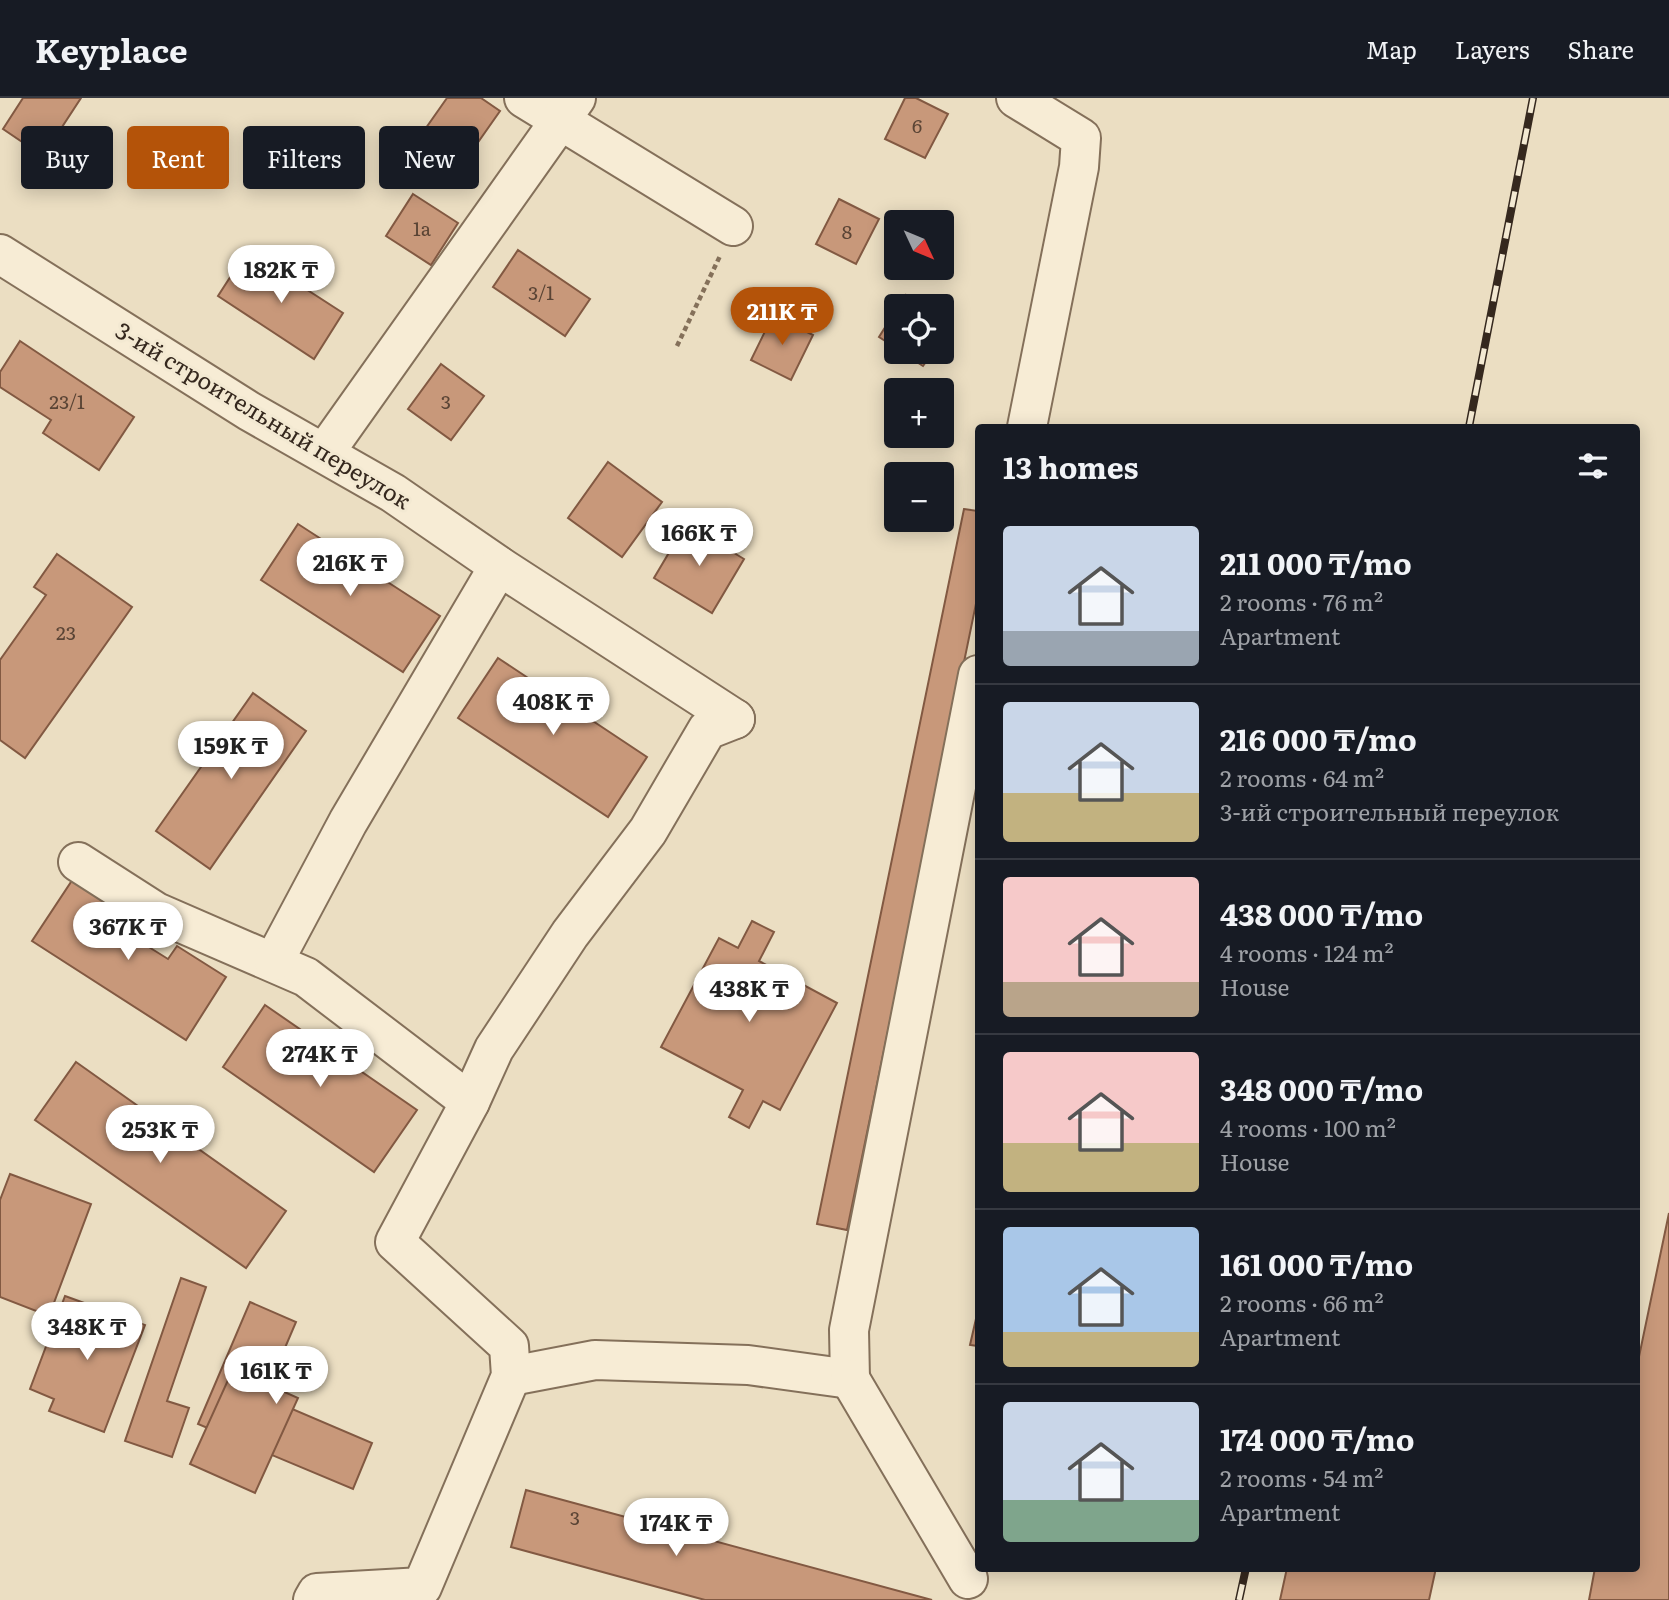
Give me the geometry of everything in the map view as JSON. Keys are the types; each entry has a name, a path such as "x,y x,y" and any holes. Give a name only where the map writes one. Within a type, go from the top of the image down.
{"street":[{"path":"524,98 568,109 733,226"},
{"path":"1016,98 1081,138 1079,167 1028,424"},
{"path":"325,452 568,109"},
{"name":"3-ий строительный переулок","path":"0,254 249,411 393,493 499,566 735,719 707,730 648,831 570,934 494,1049 470,1102"},
{"path":"274,961 362,798 499,566"},
{"path":"968,1579 850,1379 849,1330 975,690"},
{"path":"78,862 156,912 306,977 470,1102 395,1242 509,1346 511,1376 422,1587 317,1593 313,1600"},
{"path":"511,1376 595,1360 748,1365 850,1379"}],"path":[{"path":"677,346 733,226"}],"building":[{"path":"23,98 81,98 63,126 21,126 21,141 3,129"},
{"path":"447,98 481,98 500,111 479,141 479,126 427,126"},
{"path":"905,98 916,98 948,114 925,158 885,139"},
{"path":"413,194 458,223 431,265 386,236"},
{"path":"839,199 879,219 856,264 816,244"},
{"path":"518,250 590,299 565,336 493,287"},
{"path":"247,251 343,313 314,359 218,296"},
{"path":"773,315 813,335 791,380 751,360"},
{"path":"20,341 134,417 99,470 43,433 51,420 0,387 0,372"},
{"path":"441,364 484,396 451,440 408,409"},
{"path":"608,462 662,502 622,557 568,518"},
{"path":"964,509 975,511 975,609 847,1230 817,1224"},
{"path":"298,524 440,616 403,672 261,580"},
{"path":"686,524 744,559 712,613 654,578"},
{"path":"57,554 132,607 25,758 0,740 0,660 46,595 34,587"},
{"path":"498,658 647,757 608,817 458,718"},
{"path":"253,693 306,731 210,869 156,831"},
{"path":"73,879 121,910 112,924 168,959 177,946 226,977 186,1040 32,941"},
{"path":"752,921 774,932 759,961 837,1003 780,1110 763,1101 749,1128 729,1117 743,1090 661,1047 719,938 738,948"},
{"path":"265,1005 417,1110 374,1172 223,1067"},
{"path":"76,1062 286,1211 246,1268 35,1120"},
{"path":"10,1174 91,1204 49,1316 0,1297 0,1200"},
{"path":"1669,1213 1669,1600 1589,1600 1594,1572 1640,1572 1640,1352"},
{"path":"181,1278 206,1287 167,1401 189,1408 172,1457 125,1441"},
{"path":"65,1296 145,1325 104,1432 49,1411 54,1399 30,1389"},
{"path":"250,1302 296,1322 264,1397 372,1443 353,1489 198,1424"},
{"path":"975,1323 975,1346 970,1345"},
{"path":"233,1369 298,1398 255,1493 190,1464"},
{"path":"526,1490 932,1600 705,1600 511,1547"},
{"path":"1286,1572 1435,1572 1429,1600 1280,1600"}],"railway":[{"path":"1470,424 1533,98"},
{"path":"1239,1600 1245,1572"}]}
